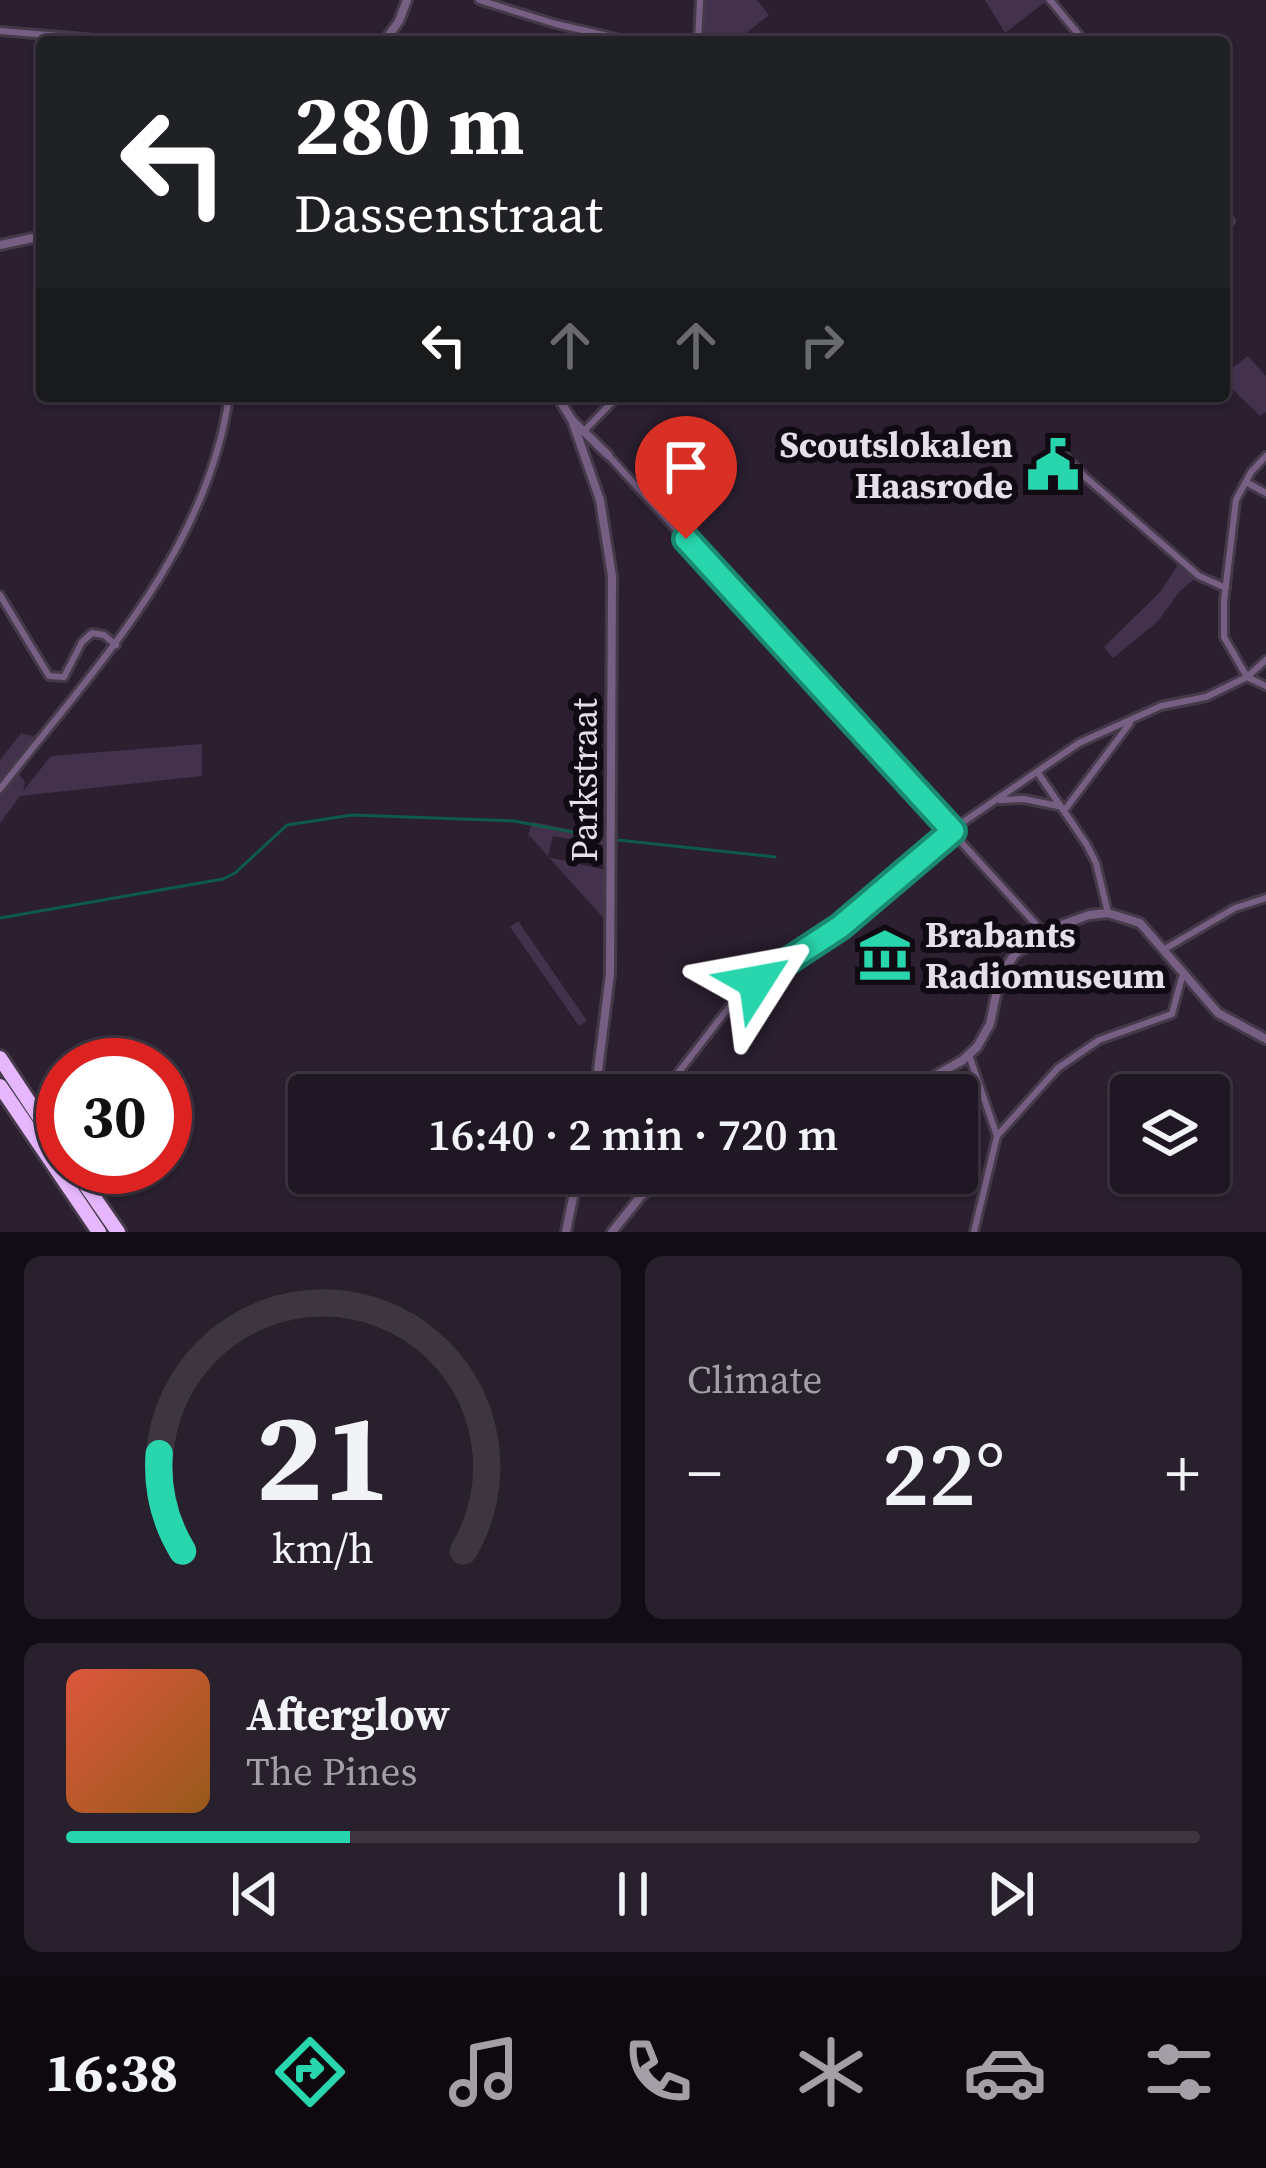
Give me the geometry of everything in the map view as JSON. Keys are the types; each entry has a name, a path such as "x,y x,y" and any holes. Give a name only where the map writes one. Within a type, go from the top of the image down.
{"highway":[{"path":"0,1058 36,1112"},
{"path":"0,1086 99,1232"},
{"path":"92,1194 118,1232"}],"street":[{"path":"388,36 407,0"},
{"path":"479,0 608,36"},
{"path":"698,36 700,0"},
{"path":"1050,0 1080,36"},
{"path":"0,31 60,36"},
{"path":"0,245 36,237"},
{"path":"0,789 148,599 208,481 228,402"},
{"path":"561,402 593,452"},
{"path":"581,430 611,402"},
{"path":"581,430 593,452"},
{"path":"1054,445 1199,575 1226,588"},
{"path":"593,452 608,455 1044,933"},
{"name":"Parkstraat","path":"593,452 589,467 607,536 613,600 610,974 598,1074"},
{"path":"1266,457 1246,482 1232,515 1224,638 1247,677 1266,686"},
{"path":"1246,482 1266,493"},
{"path":"0,595 49,676 64,677 82,642 92,633 116,645"},
{"path":"677,1074 733,1002 840,927 997,800 1079,743 1161,706 1206,697 1247,677 1266,660"},
{"path":"1062,809 1133,718"},
{"path":"1037,773 1096,863 1108,913"},
{"path":"997,800 1024,799 1062,809"},
{"path":"1163,950 1234,908 1266,898"},
{"path":"937,1074 969,1055 988,1028 1006,964 1044,933 1079,917 1108,913 1140,923 1182,976 1225,1019 1266,1039"},
{"path":"974,1232 997,1136 1058,1068 1090,1045 1172,1014 1182,976"},
{"path":"969,1055 997,1136"},
{"path":"566,1232 574,1194"},
{"path":"613,1232 642,1194"}],"shaded area":[{"path":"701,0 757,0 769,15 743,36 702,36"},
{"path":"985,0 1048,0 1005,33"},
{"path":"1248,356 1266,376 1266,412 1260,416 1230,387 1230,370"},
{"path":"1179,563 1196,578 1158,621 1113,658 1104,647 1161,591"},
{"path":"21,733 40,738 15,770 25,782 23,791 51,756 202,744 202,776 20,796 0,823 0,760"},
{"path":"533,822 607,837 606,863 602,863 603,845 553,836 548,856 528,834"},
{"path":"549,857 606,870 606,921"},
{"path":"518,921 587,1021 579,1026 510,927"}],"waterway":[{"path":"0,918 223,879 287,825 352,815 514,821 599,837"},
{"path":"618,840 775,857"}],"place":[{"name":"Scoutslokalen Haasrode","path":"1053,465"},
{"name":"Brabants Radiomuseum","path":"885,955"}],"route":[{"path":"686,539 953,831 840,927 756,982"}]}
